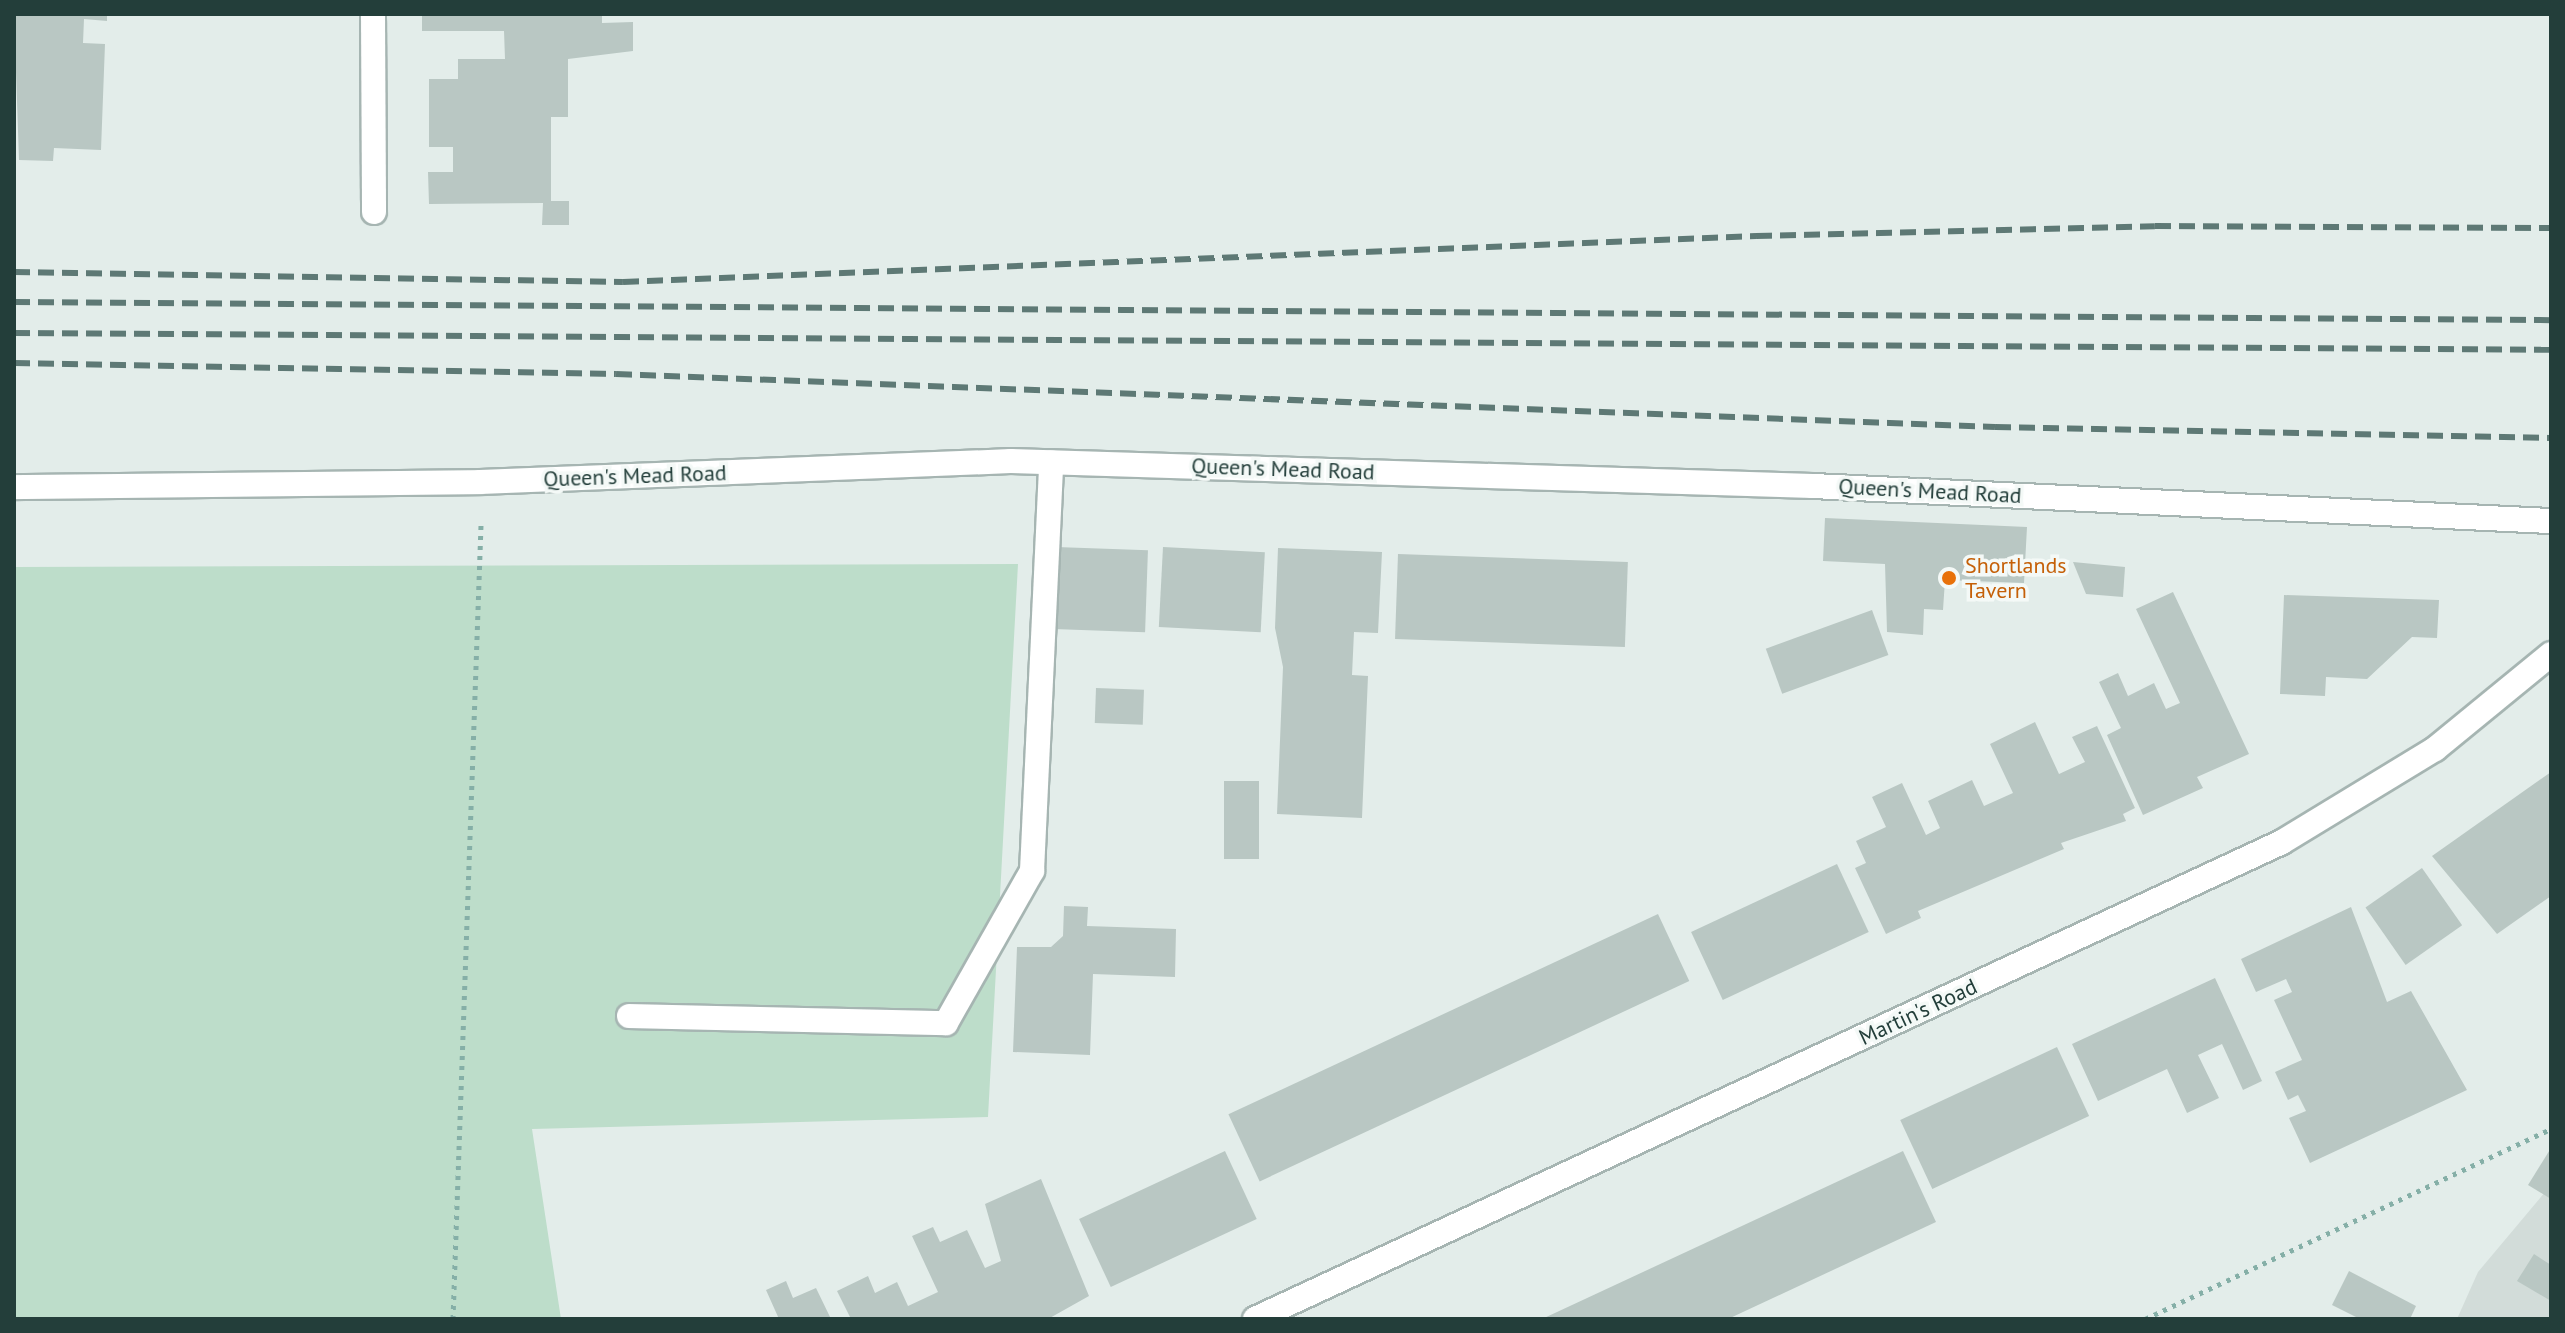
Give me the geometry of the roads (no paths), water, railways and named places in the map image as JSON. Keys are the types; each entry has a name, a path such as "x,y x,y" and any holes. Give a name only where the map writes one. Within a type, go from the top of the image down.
{"street":[{"path":"373,14 374,212"},
{"path":"629,1016 946,1023 1032,871 1051,462"},
{"name":"Queen's Mead Road","path":"14,487 480,482 1051,462 1813,486 2551,521"},
{"name":"Martin's Road","path":"1255,1319 2282,842 2435,749 2551,654"}],"railway":[{"path":"14,272 623,282 1756,236 2155,226 2551,228"},
{"path":"14,302 2551,320"},
{"path":"14,333 2551,350"},
{"path":"14,363 616,374 1995,427 2551,438"}],"place":[{"name":"Shortlands Tavern","path":"1949,578"}]}
